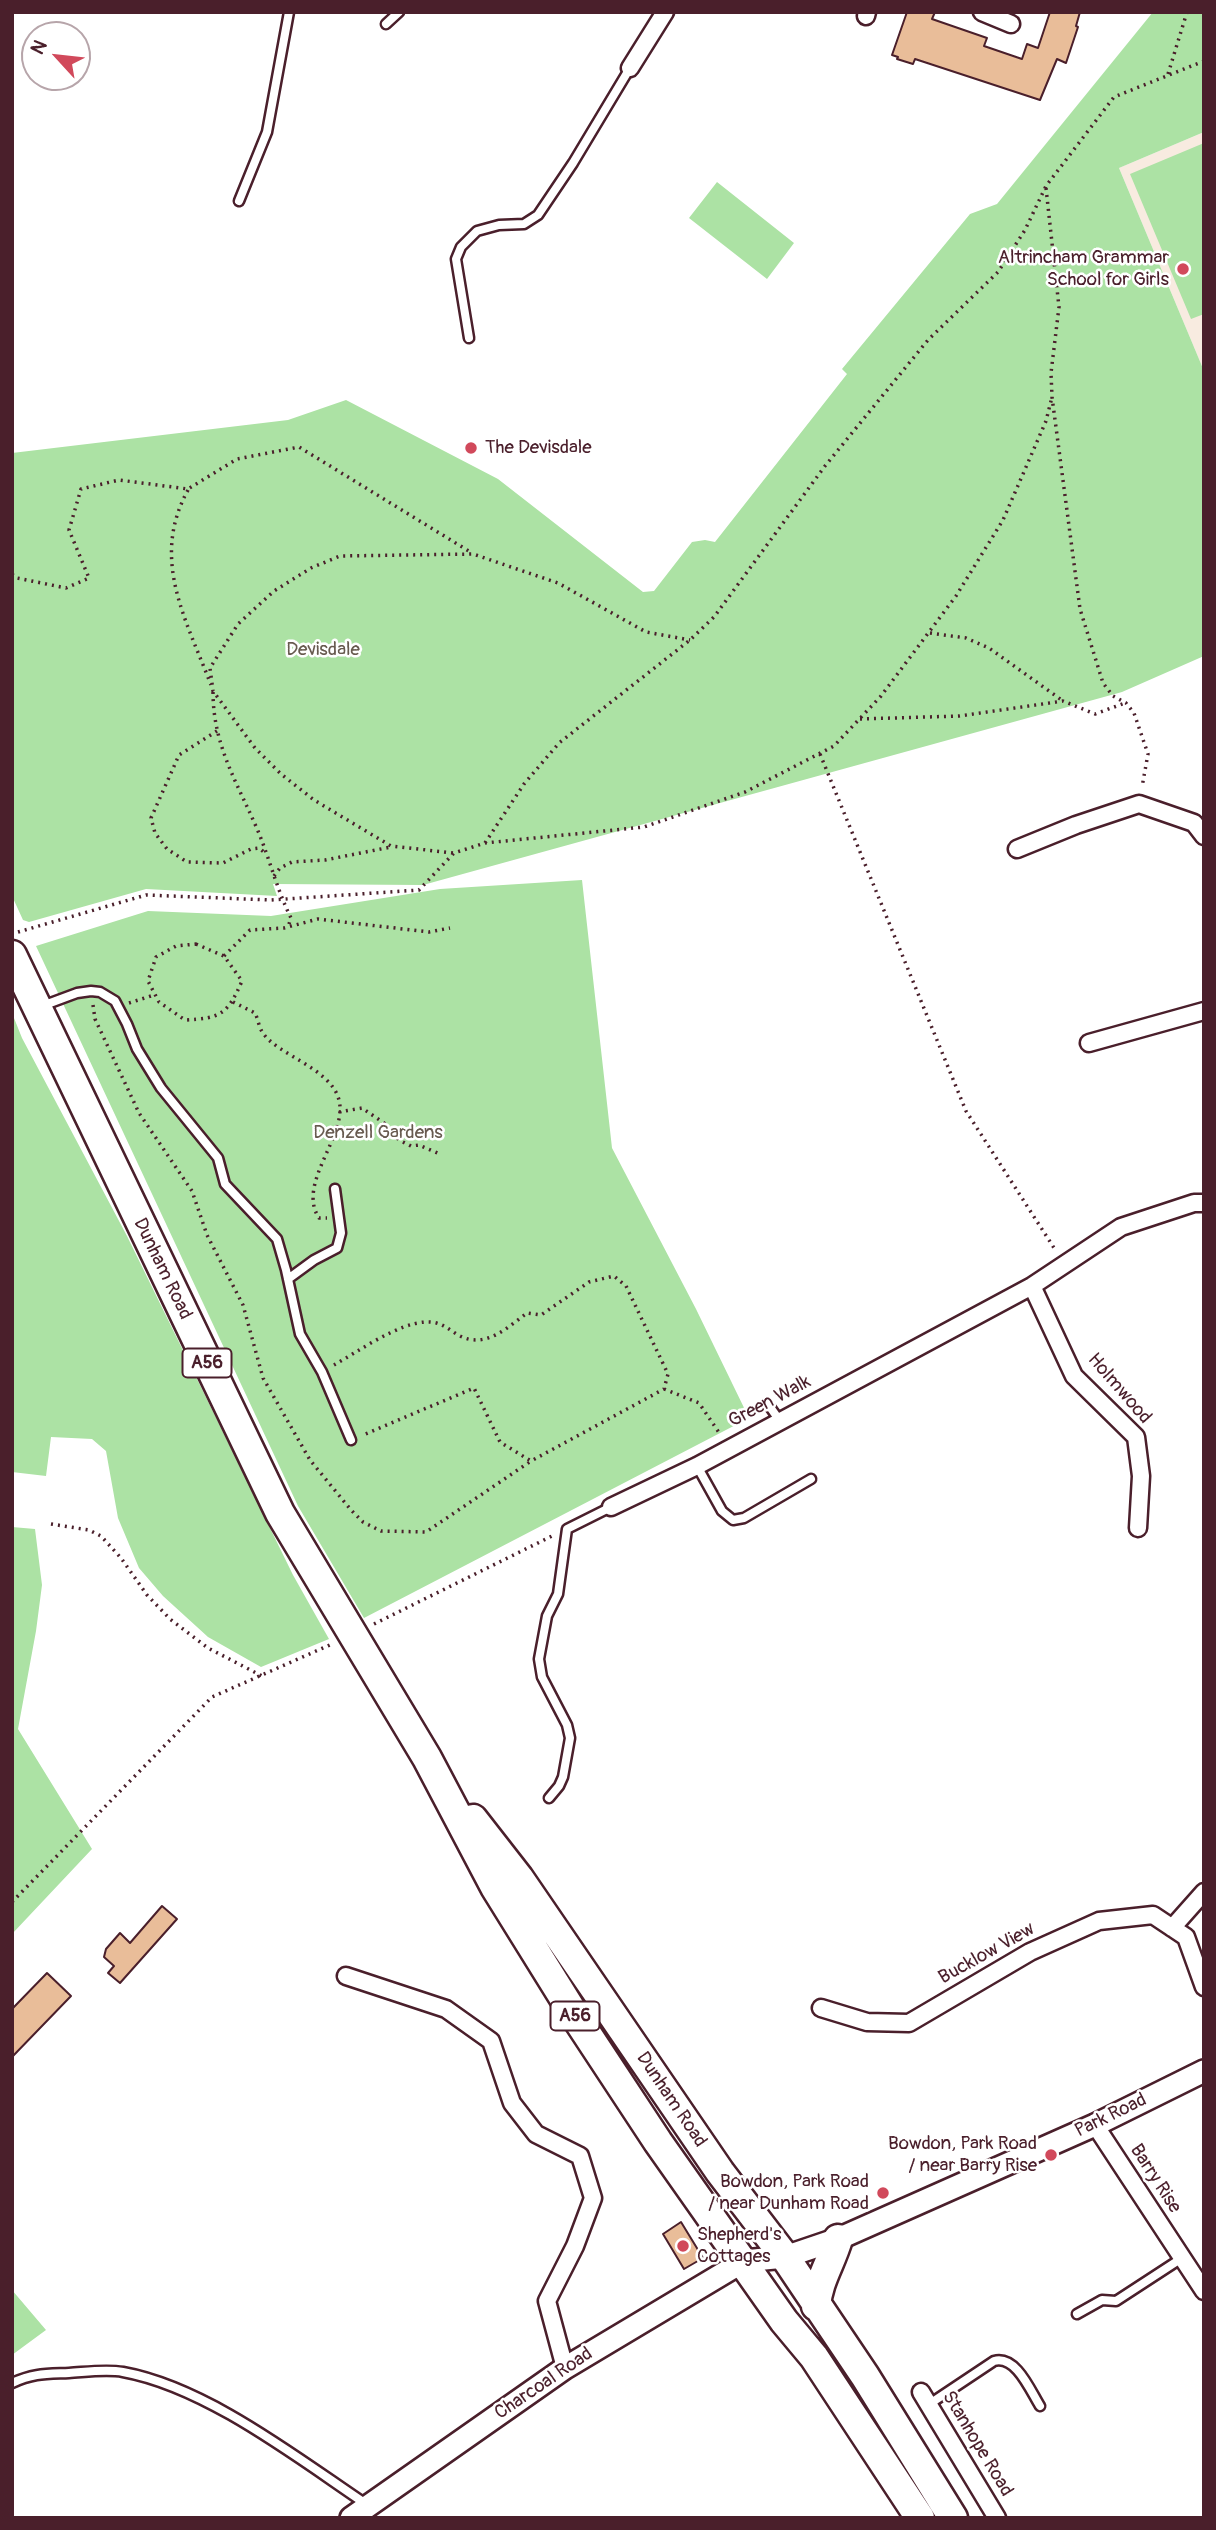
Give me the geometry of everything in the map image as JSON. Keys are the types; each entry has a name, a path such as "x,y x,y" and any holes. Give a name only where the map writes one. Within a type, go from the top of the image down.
{"highway":[{"name":"Dunham Road","path":"12,955 280,1513 427,1758 495,1887 658,2142 784,2321 814,2357 920,2518"},
{"name":"Dunham Road","path":"427,1758 519,1878 720,2172 785,2257 865,2376 953,2518"},
{"path":"720,2172 718,2189 732,2210 746,2241 744,2261"},
{"path":"817,2306 821,2280 838,2239"},
{"path":"785,2257 778,2270 780,2285 811,2330 814,2357"}],"main road":[{"name":"Park Road","path":"744,2261 785,2257 838,2239 1095,2125 1204,2071"},
{"name":"Charcoal Road","path":"360,2512 565,2368 744,2261"}],"street":[{"path":"630,68 664,12"},
{"path":"982,12 1011,24"},
{"path":"1017,849 1139,804 1194,823 1204,836"},
{"path":"1089,1043 1204,1012"},
{"name":"Green Walk","path":"611,1507 729,1448 775,1414 1032,1286 1121,1227 1194,1203 1204,1203"},
{"name":"Holmwood","path":"1032,1286 1074,1376 1136,1437 1141,1476 1138,1528"},
{"path":"1204,1892 1172,1928 1186,1937 1204,1987"},
{"name":"Bucklow View","path":"821,2008 867,2022 909,2023 1030,1952 1099,1921 1153,1916 1172,1928"},
{"path":"346,1976 446,2010 491,2041 512,2103 536,2134 580,2156 593,2197 575,2246 547,2301 565,2368"},
{"name":"Barry Rise","path":"1095,2125 1204,2291"},
{"name":"Stanhope Road","path":"924,2399 997,2518"}],"lane":[{"path":"239,201 267,132 289,12"},
{"path":"386,24 399,12"},
{"path":"470,338 457,252 477,231 499,225 524,224 538,215 630,68"},
{"path":"36,1008 66,996 91,991 100,992 115,1001 136,1049 161,1088 218,1158 225,1184 276,1239 300,1334 322,1371 351,1440"},
{"path":"288,1279 314,1260 337,1248 341,1233 335,1189"},
{"path":"696,1466 722,1511 733,1520 744,1518 811,1479"},
{"name":"Green Walk","path":"567,1529 611,1507"},
{"path":"549,1798 563,1777 570,1738 542,1677 539,1658 547,1616 558,1594 567,1529"},
{"path":"1077,2314 1102,2300 1116,2301 1182,2258"},
{"path":"924,2399 1001,2359 1009,2361 1040,2406"},
{"path":"12,2383 32,2375 94,2371 121,2371 142,2377 202,2400 240,2420 360,2512"}],"path":[{"path":"1168,75 1187,12"},
{"path":"485,843 531,774 559,743 690,640 714,617 825,466 928,340 998,272 1025,230 1046,186 1114,97 1204,61"},
{"path":"1046,186 1059,307 1051,373 1052,397 1080,609 1103,683 1113,696 1126,703 1135,713 1147,754 1139,804"},
{"path":"274,876 280,868 292,862 325,860 391,846 454,853 485,843 643,827 745,792 834,746 881,696 956,596 1003,520 1046,421 1052,397"},
{"path":"391,846 314,800 281,774 255,748 213,691 182,617 174,581 171,531 188,489 237,459 299,447 473,554 558,583 646,632 690,640"},
{"path":"12,574 17,578 66,588 89,578 69,530 80,489 119,480 188,489"},
{"path":"288,927 291,918 229,772 213,712 211,668 237,624 274,591 311,568 340,556 473,554"},
{"path":"930,633 966,638 989,648 1063,701 1095,714 1126,703"},
{"path":"860,719 960,716 1063,701"},
{"path":"217,731 179,755 151,818 155,833 167,849 187,862 223,863 251,849 259,848 266,854"},
{"path":"819,753 966,1111 1065,1264"},
{"path":"12,934 146,895 282,899 419,890 454,853"},
{"path":"224,956 250,930 288,927 318,919 429,932 450,928"},
{"path":"196,944 224,956 242,981 233,1002 214,1018 185,1020 159,1002 154,995 148,981 156,957 166,951 177,946 196,944"},
{"path":"91,991 95,1019 139,1114 192,1191 206,1235 243,1305 263,1378 310,1460 363,1522 381,1531 426,1532 531,1461 664,1389 668,1374 626,1286 614,1276 589,1282 541,1315 527,1313 494,1337 461,1337 446,1326 427,1321 398,1329 322,1371"},
{"path":"118,1007 154,995"},
{"path":"233,1002 255,1013 263,1034 307,1064 331,1085 339,1099 336,1130 316,1176 314,1210 319,1218 339,1217"},
{"path":"339,1112 362,1108 384,1123 399,1140 440,1154"},
{"path":"351,1440 474,1388 500,1442 531,1461"},
{"path":"664,1389 699,1403 729,1448"},
{"path":"51,1524 89,1530 102,1536 147,1595 170,1619 208,1648 262,1676"},
{"path":"12,1902 212,1697 352,1635 567,1529"}],"shaded area":[{"name":"Altrincham Grammar School for Girls","path":"1204,132 1204,371 1119,168"}],"green space":[{"name":"Devisdale","path":"1153,12 1204,12 1204,132 1119,168 1204,371 1204,656 1122,692 423,885 273,884 277,896 146,889 29,922 23,920 12,896 12,453 288,420 346,400 498,479 643,592 654,591 692,542 715,542 847,374 842,369 970,214 997,204"},
{"name":"Altrincham Grammar School for Girls","path":"1204,143 1204,314 1191,319 1130,174"},
{"path":"717,182 794,243 767,279 689,218"},
{"name":"Denzell Gardens","path":"582,880 612,1148 749,1418 364,1618 298,1506 36,946 148,911 271,916 440,889"},
{"path":"12,1013 22,1038 127,1236 293,1575 329,1639 261,1667 208,1637 163,1596 139,1568 118,1518 106,1451 92,1439 51,1437 46,1476 12,1472"},
{"path":"12,1527 35,1529 42,1585 18,1729 92,1849 12,1934"},
{"path":"12,2290 46,2330 12,2355"}],"building":[{"path":"907,12 935,12 932,19 987,38 984,46 1022,59 1027,44 1038,48 1050,12 1080,12 1066,63 1057,59 1040,100 915,59 913,64 897,59 898,57 892,55"},
{"path":"162,1906 177,1919 120,1983 108,1973 114,1966 104,1957 106,1949 120,1933 130,1943"},
{"path":"47,1973 71,1996 12,2057 12,2009"},
{"name":"Shepherd's Cottages","path":"681,2222 703,2258 684,2269 663,2234"}],"place":[{"name":"Altrincham Grammar School for Girls","path":"1183,269"},
{"name":"The Devisdale","path":"471,448"},
{"name":"Bowdon, Park Road / near Barry Rise","path":"1051,2155"},
{"name":"Bowdon, Park Road / near Dunham Road","path":"883,2193"},
{"name":"Shepherd's Cottages","path":"683,2246"}]}
